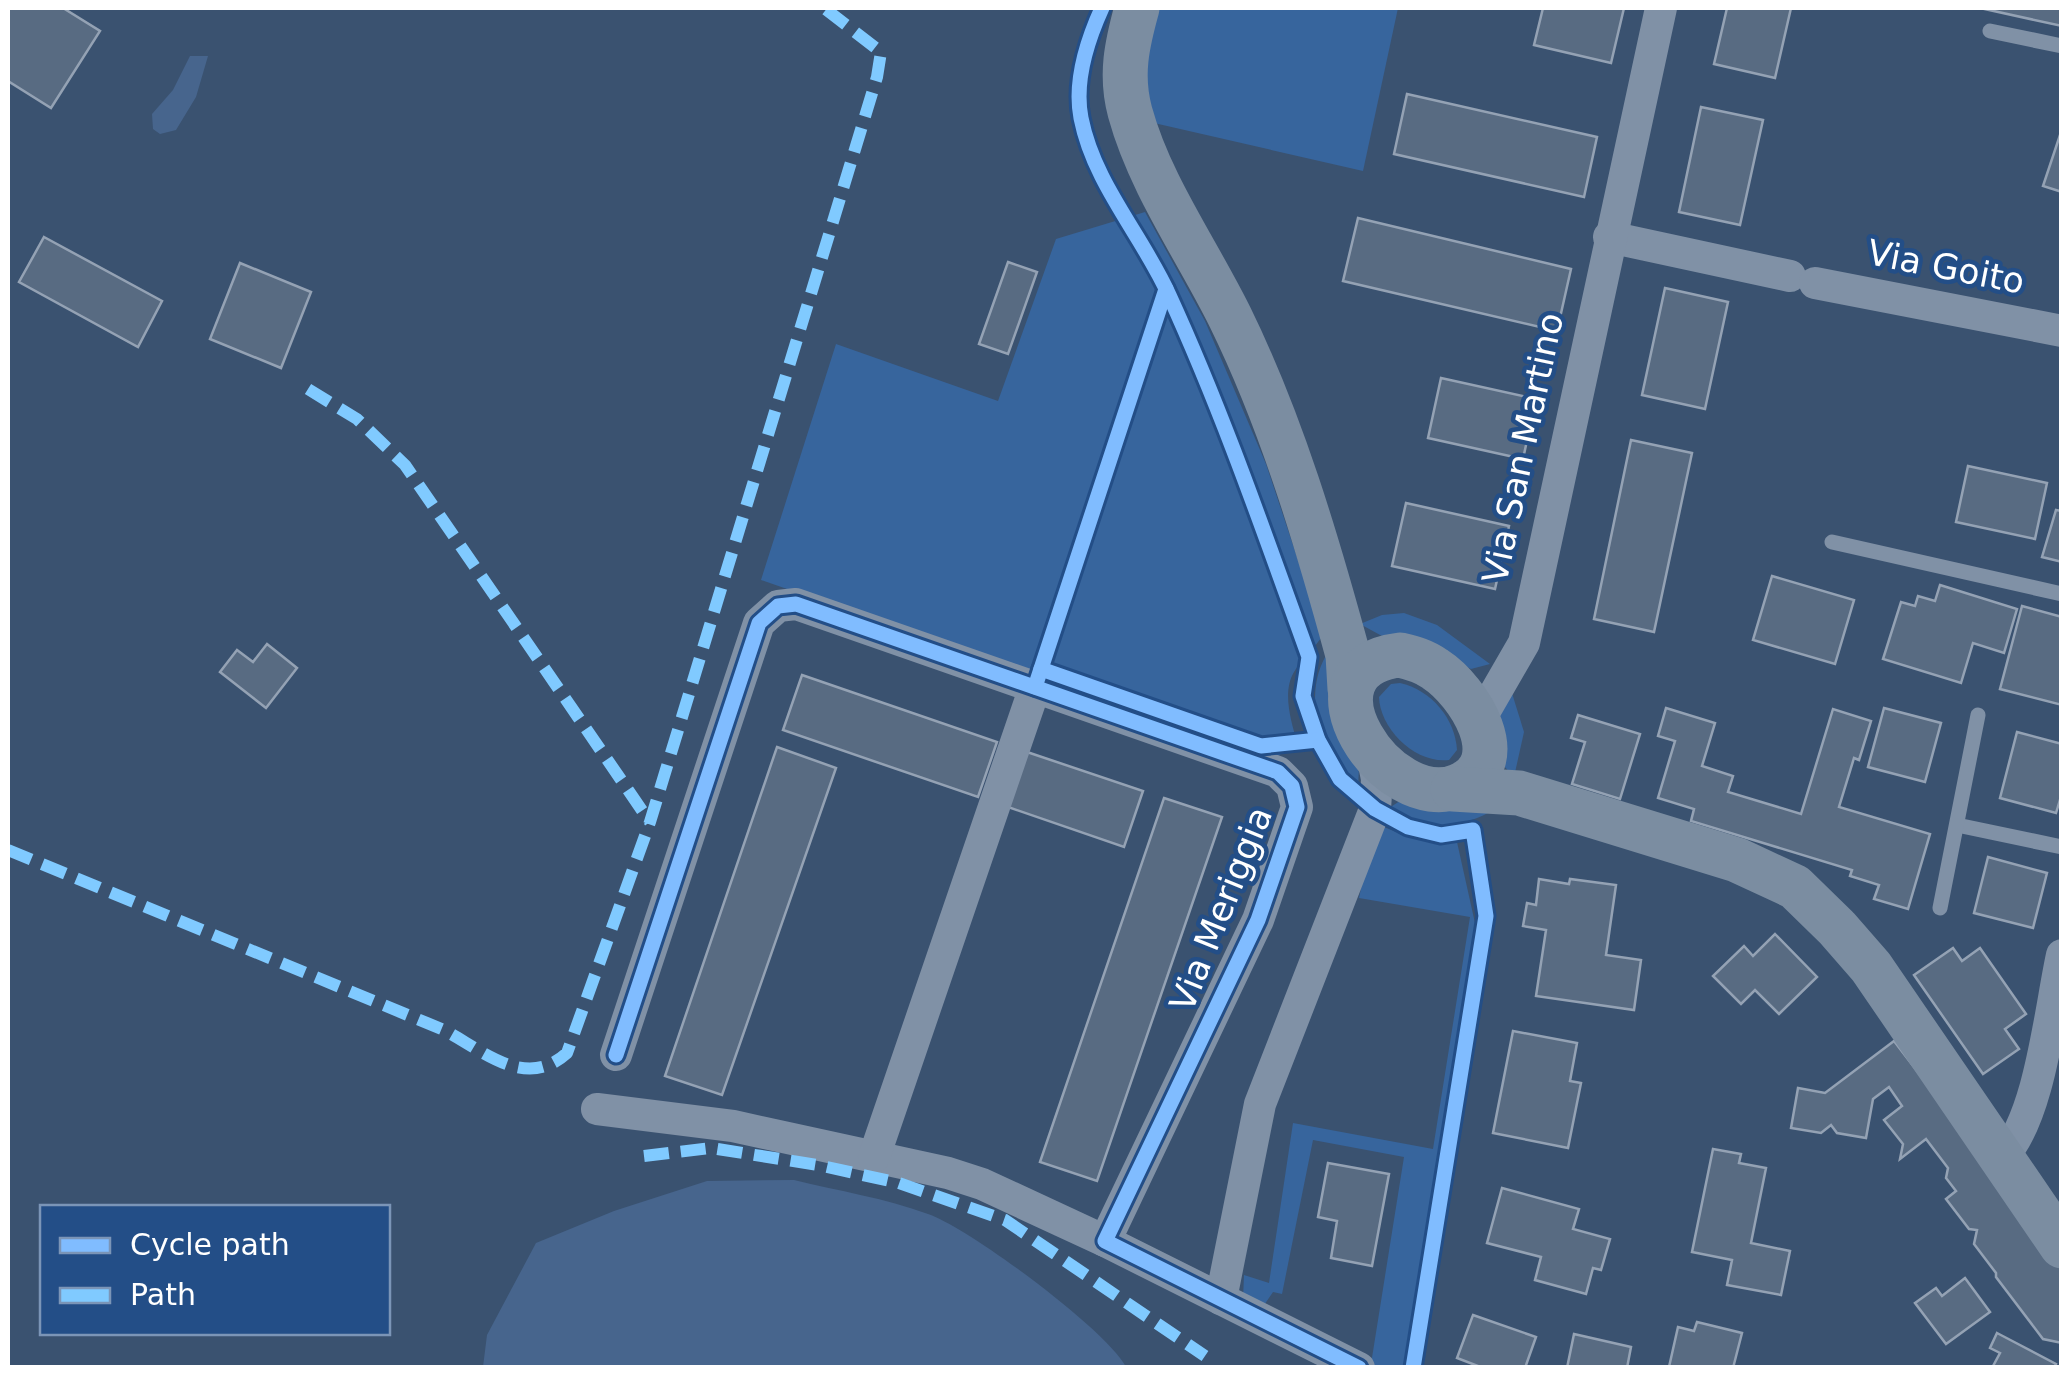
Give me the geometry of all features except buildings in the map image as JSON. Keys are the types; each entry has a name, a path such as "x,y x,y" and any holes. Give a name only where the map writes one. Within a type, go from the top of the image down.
{"street":[{"path":"1137,8 1125,52 1124,82 1130,112 1146,156 1231,319 1279,435 1348,655 1348,705 1372,754 1377,780 1374,809 1260,1104 1222,1299"},
{"name":"Via San Martino","path":"1458,749 1524,642 1661,8"},
{"name":"Via Goito","path":"1610,236 2062,331"},
{"name":"Via Meriggia","path":"616,1055 759,623 778,606 796,604 1278,772 1292,786 1297,807 1258,920 1106,1241"},
{"path":"1338,618 1384,657"},
{"path":"1350,689 1359,675 1384,657 1400,655 1420,660 1439,671 1458,749 1518,793 1737,860 1794,887 1871,967 2062,1246"},
{"path":"874,1156 1035,687"},
{"path":"1372,754 1404,779 1458,749"},
{"path":"1374,809 1458,749"},
{"path":"2002,1158 2018,1138 2029,1112 2062,955"},
{"path":"597,1108 733,1126 948,1172 1106,1241 1359,1368"}],"lane":[{"path":"1990,31 2062,46"},
{"path":"1832,542 2062,594"},
{"path":"1940,908 1978,716"},
{"path":"1956,824 2062,847"}],"shaded area":[{"path":"1157,8 1398,8 1363,171 1154,123 1146,65"},
{"path":"190,56 208,56 196,97 176,130 160,134 153,129 152,114 173,90"},
{"path":"1145,212 1205,321 1266,464 1323,635 1290,680 1289,707 1297,742 1274,759 761,580 836,344 998,401 1056,239"},
{"path":"1404,613 1437,625 1490,664 1471,669 1414,641 1382,636 1360,624 1382,615"},
{"path":"1330,649 1359,765 1358,791 1334,760 1318,724 1316,686"},
{"path":"1400,683 1422,692 1446,717 1457,750 1449,760 1436,760 1412,750 1386,721 1379,697 1391,684"},
{"path":"1511,690 1524,732 1514,777 1503,765 1500,714"},
{"path":"1403,799 1488,813 1462,823 1424,824 1386,810"},
{"path":"1379,825 1426,841 1457,842 1475,923 1411,1367 1371,1364 1404,1157 1313,1140 1282,1294 1273,1292 1260,1311 1243,1299 1244,1275 1269,1283 1293,1123 1433,1149 1470,917 1359,898 1370,845"},
{"path":"794,1180 895,1203 947,1223 1004,1259 1066,1306 1114,1350 1126,1367 483,1367 487,1335 536,1243 614,1211 707,1181"}],"marked path":[{"path":"8,850 444,1030 506,1064 536,1068 552,1064 567,1053 650,822 877,77 881,52 824,8"},
{"path":"308,389 357,419 405,465 650,822"},
{"path":"644,1156 711,1148 818,1165 899,1183 1005,1220 1205,1356"}],"cycle path":[{"path":"1102,8 1081,76 1079,104 1087,142 1107,187 1169,295 1225,429 1309,657 1303,696 1318,740 1340,779 1375,809 1408,827 1441,835 1473,830 1486,916 1413,1368"},
{"path":"1035,687 1166,289"},
{"path":"616,1055 759,623 778,606 796,604 1278,772 1292,786 1297,807 1258,920 1105,1241 1359,1368"},
{"path":"1041,669 1261,746 1318,740"}]}
